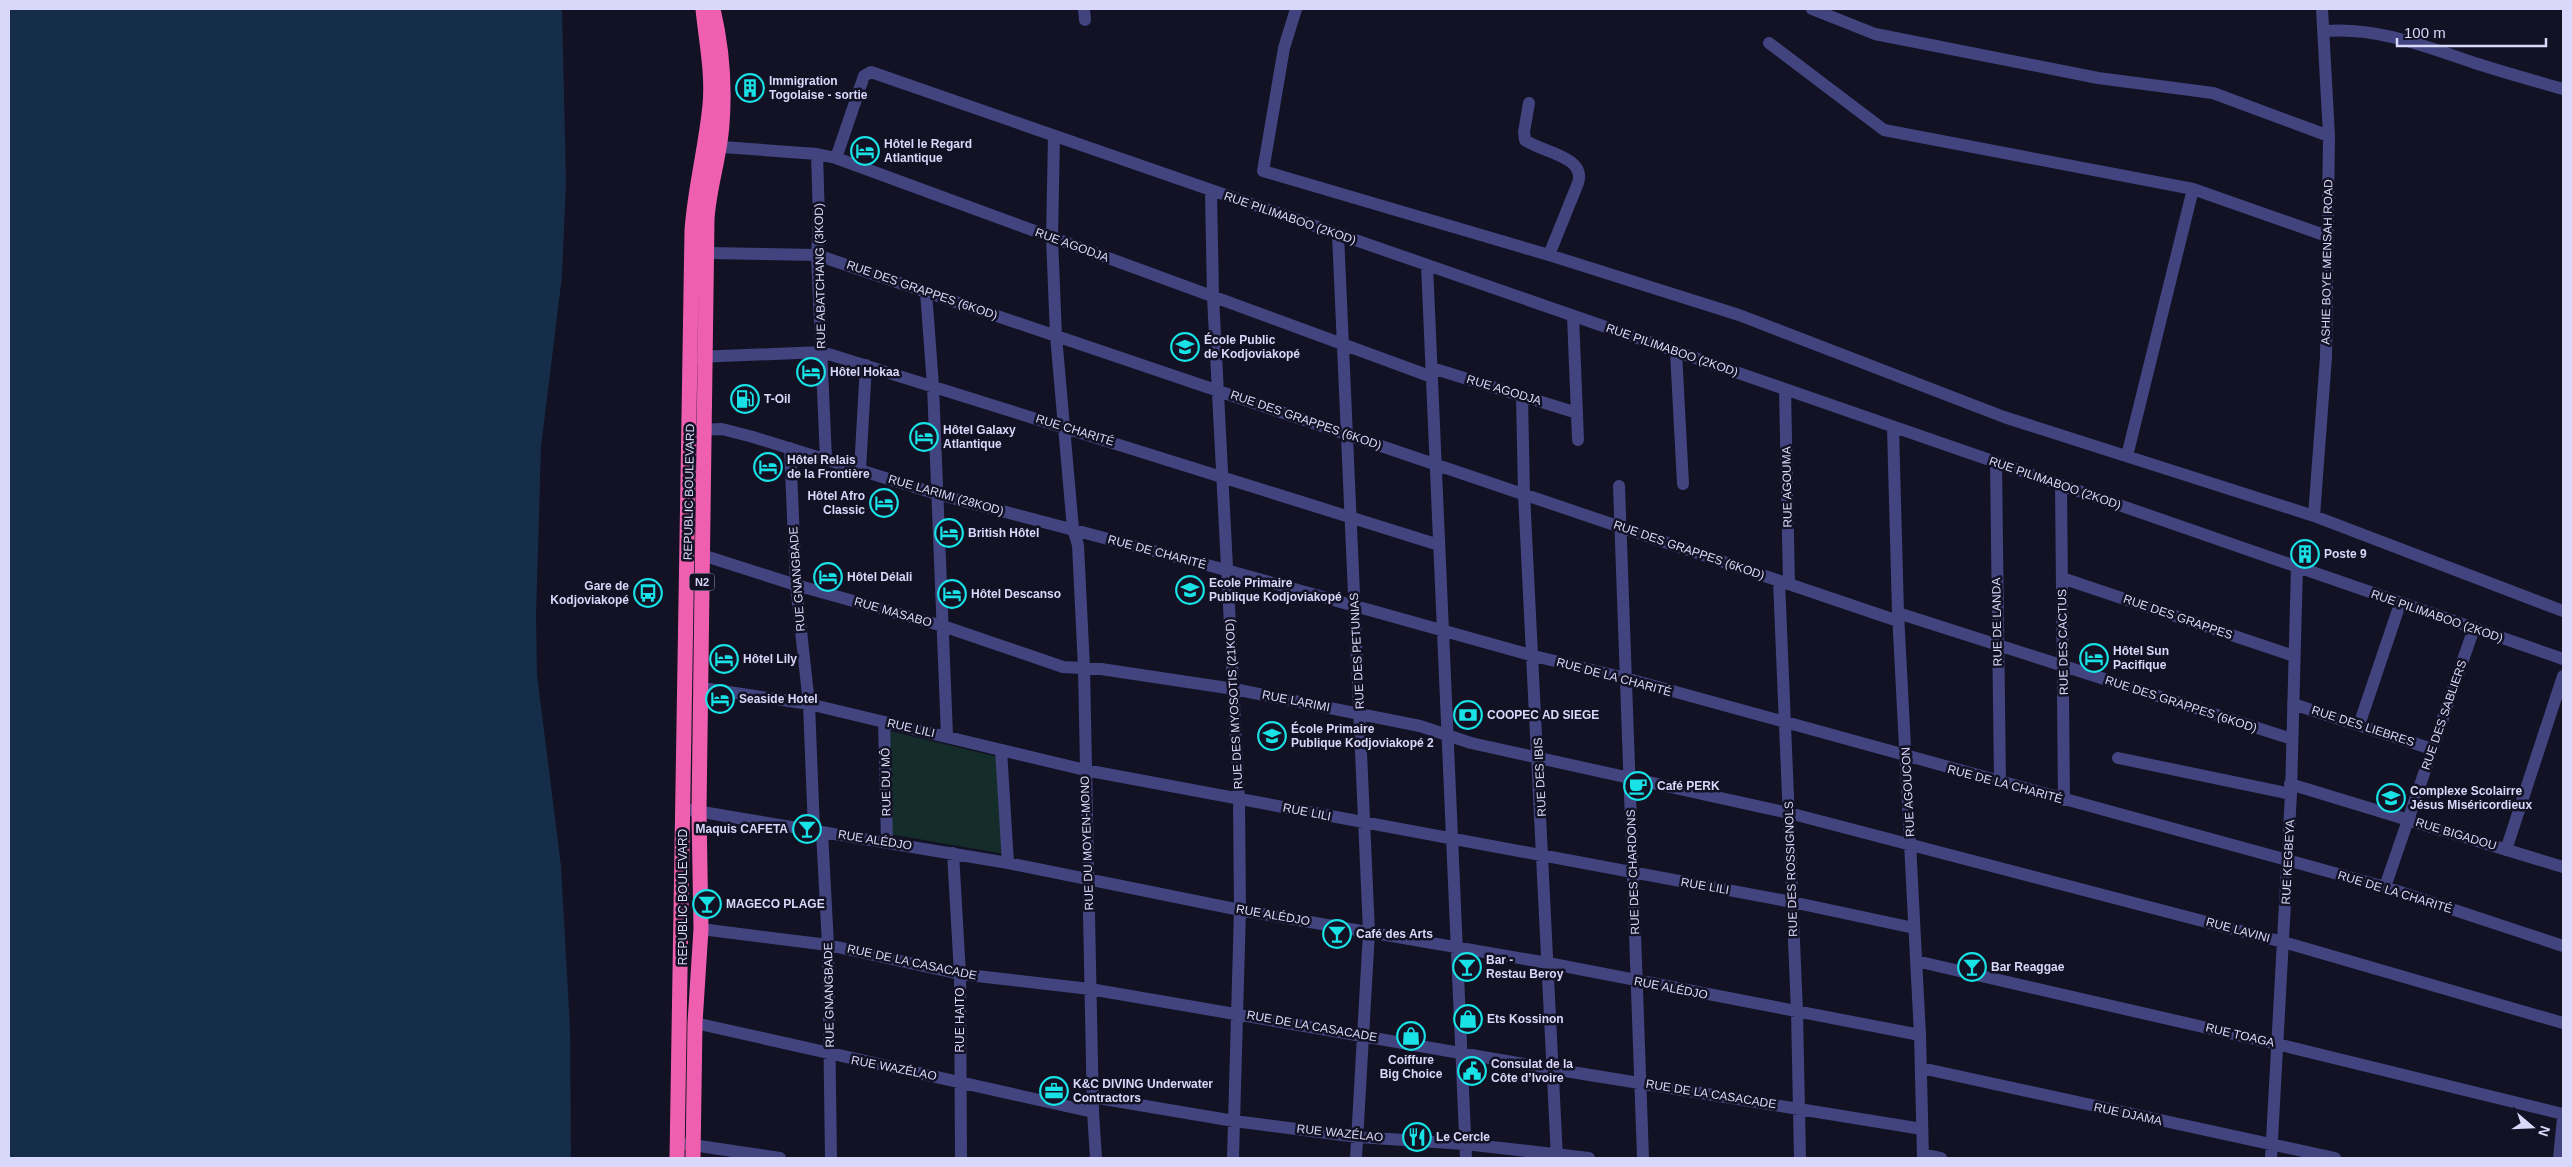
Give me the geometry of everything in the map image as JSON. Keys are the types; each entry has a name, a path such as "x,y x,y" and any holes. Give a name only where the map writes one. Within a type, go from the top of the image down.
{"highway":[{"name":"REPUBLIC BOULEVARD","path":"693,1152 695,1023 700,929 691,810 702,688 702,555 708,204 711,146 710,76 703,9"},
{"name":"REPUBLIC BOULEVARD","path":"677,1158 691,810 689,431 694,200 711,146 722,125 723,74 713,9"}],"street":[{"path":"1296,9 1284,48 1263,172 1550,255 1739,315 2004,417 2314,516 2563,611"},
{"path":"1812,9 1875,34 2098,78 2213,93 2329,136"},
{"name":"ASHIE BOYE MENSAH ROAD","path":"2314,516 2326,357 2328,236 2329,136 2325,31 2322,9"},
{"path":"2325,31 2351,29 2403,39 2503,72 2563,89"},
{"path":"1769,43 1884,130 2193,189 2328,236"},
{"name":"RUE PILIMABOO (2KOD)","path":"836,158 864,76 871,72 2563,659"},
{"path":"1529,103 1524,132 1525,140 1575,164 1579,172 1578,183 1550,255"},
{"name":"RUE DU MOYEN-MONO","path":"1054,136 1052,238 1056,336 1073,529 1079,562 1084,668 1084,770 1092,1097 1096,1158"},
{"name":"RUE AGODJA","path":"711,146 817,154 836,158 1342,344 1432,373 1522,396 1577,413"},
{"name":"RUE ABATCHANG (3KOD)","path":"817,154 818,255 826,459"},
{"path":"2127,456 2193,189"},
{"name":"RUE DES MYOSOTIS (21KOD)","path":"1211,191 1217,390 1239,799 1240,910 1233,1158"},
{"name":"RUE DES PETUNIAS","path":"1338,234 1369,932 1365,1036 1356,1158"},
{"name":"RUE DES GRAPPES (6KOD)","path":"708,253 818,255 1784,582 1997,645 2292,739"},
{"path":"1427,266 1434,464 1466,1158"},
{"path":"926,292 933,386 946,736"},
{"path":"1573,316 1578,440"},
{"name":"RUE CHARITÉ","path":"690,357 822,352 1439,545"},
{"path":"1676,352 1684,484"},
{"path":"860,470 866,365"},
{"name":"RUE AGOUMA","path":"1784,582 1786,389"},
{"name":"RUE DES IBIS","path":"1522,396 1524,494 1539,756 1557,1157"},
{"name":"RUE AGOUCON","path":"1893,427 1898,617 1920,1035 1923,1156"},
{"name":"RUE LARIMI (28KOD)","path":"689,431 722,429 937,494 1073,529"},
{"name":"RUE GNANGBADE","path":"790,448 796,585 809,704 828,944 831,1158"},
{"name":"RUE DE LANDA","path":"1996,462 2000,782"},
{"name":"RUE DES CACTUS","path":"2061,485 2064,800"},
{"name":"RUE DES CHARDONS","path":"1619,486 1642,1083 1643,1158"},
{"name":"RUE DE CHARITÉ","path":"1073,529 1443,631"},
{"name":"RUE MASABO","path":"702,555 796,585 943,626 1063,667 1084,668"},
{"name":"RUE KEGBEYA","path":"2271,1158 2288,861 2297,566"},
{"name":"RUE DES GRAPPES","path":"2062,578 2294,656"},
{"name":"RUE DES ROSSIGNOLS","path":"1784,582 1784,724 1797,1012 1800,1158"},
{"path":"2358,725 2400,604"},
{"name":"RUE DES SABLIERS","path":"2385,887 2474,628"},
{"name":"RUE DE LA CHARITÉ","path":"1443,631 1625,678 1784,724 2385,887 2563,946"},
{"name":"RUE LARIMI","path":"1084,668 1234,689 1435,729 1471,743 1539,756 1629,778"},
{"path":"2506,850 2563,676"},
{"name":"RUE LILI","path":"702,688 809,704 1084,770 1792,902 1914,928"},
{"name":"RUE DES LIEBRES","path":"2293,704 2432,749"},
{"name":"RUE DU MÔ","path":"884,722 887,842"},
{"path":"1001,750 1008,863"},
{"name":"RUE BIGADOU","path":"2118,758 2291,789 2408,820 2563,867"},
{"name":"RUE LAVINI","path":"1629,778 1789,813 1911,844 2283,942 2563,1023"},
{"name":"RUE ALÉDJO","path":"691,810 1008,863 1240,910 1548,963 1637,982 1920,1035"},
{"name":"RUE HAITO","path":"953,853 960,974 961,1158"},
{"name":"RUE DE LA CASACADE","path":"700,929 828,944 960,974 1090,989 1460,1051 1553,1069 1922,1129"},
{"name":"RUE TOAGA","path":"1916,961 2278,1044 2563,1114"},
{"name":"RUE WAZÉLAO","path":"695,1023 830,1055 960,1081 1093,1112"},
{"name":"RUE DJAMA","path":"1921,1068 2335,1158"},
{"name":"RUE WAZÉLAO","path":"1092,1097 1234,1121 1358,1137 1465,1144 1557,1157 1589,1158"},
{"path":"2559,1158 2563,1118"},
{"path":"677,1143 693,1152 780,1158"},
{"path":"1923,1156 1941,1158"}],"green space":[{"path":"886,730 998,757 1005,854 889,834"}],"water":[{"path":"9,9 562,9 566,182 562,276 541,447 536,616 537,675 561,866 570,1028 571,1158 9,1158"}],"place":[{"name":"Immigration Togolaise - sortie","path":"750,88"},
{"name":"Hôtel le Regard Atlantique","path":"865,151"},
{"name":"École Public de Kodjoviakopé","path":"1185,347"},
{"name":"Hôtel Hokaa","path":"811,372"},
{"name":"T-Oil","path":"745,399"},
{"name":"Hôtel Galaxy Atlantique","path":"924,437"},
{"name":"Hôtel Relais de la Frontière","path":"768,467"},
{"name":"Hôtel Afro Classic","path":"884,503"},
{"name":"British Hôtel","path":"949,533"},
{"name":"Poste 9","path":"2305,554"},
{"name":"Hôtel Délali","path":"828,577"},
{"name":"Ecole Primaire Publique Kodjoviakopé","path":"1190,590"},
{"name":"Gare de Kodjoviakopé","path":"648,593"},
{"name":"Hôtel Descanso","path":"952,594"},
{"name":"Hôtel Sun Pacifique","path":"2094,658"},
{"name":"Hôtel Lily","path":"724,659"},
{"name":"Seaside Hotel","path":"720,699"},
{"name":"COOPEC AD SIEGE","path":"1468,715"},
{"name":"École Primaire Publique Kodjoviakopé 2","path":"1272,736"},
{"name":"Café PERK","path":"1638,786"},
{"name":"Complexe Scolairre Jésus Miséricordieux","path":"2391,798"},
{"name":"Maquis CAFETA","path":"807,829"},
{"name":"MAGECO PLAGE","path":"707,904"},
{"name":"Café des Arts","path":"1337,934"},
{"name":"Bar - Restau Beroy","path":"1467,967"},
{"name":"Bar Reaggae","path":"1972,967"},
{"name":"Ets Kossinon","path":"1468,1019"},
{"name":"Coiffure Big Choice","path":"1411,1036"},
{"name":"Consulat de la Côte d’Ivoire","path":"1472,1071"},
{"name":"K&C DIVING Underwater Contractors","path":"1054,1091"},
{"name":"Le Cercle","path":"1417,1137"}]}
